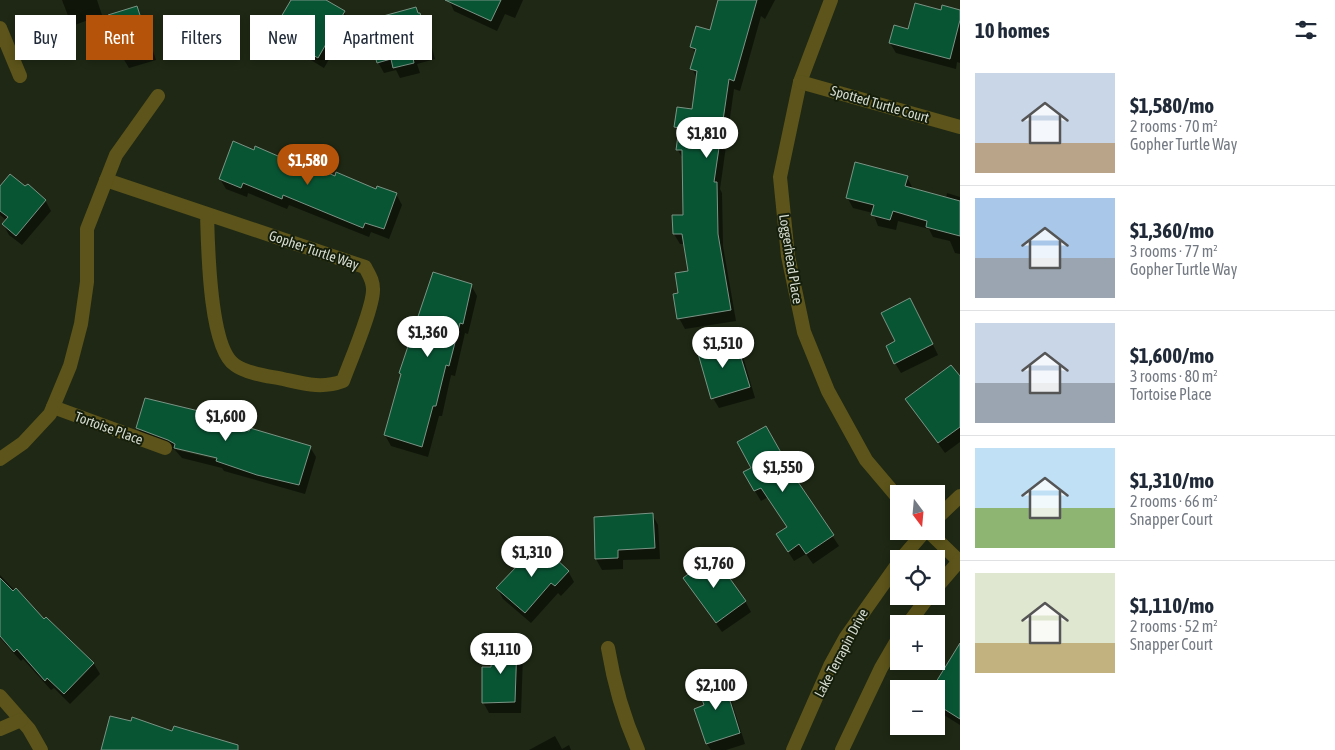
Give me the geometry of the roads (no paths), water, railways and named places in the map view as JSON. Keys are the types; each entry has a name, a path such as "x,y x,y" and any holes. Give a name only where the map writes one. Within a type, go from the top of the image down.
{"street":[{"name":"Loggerhead Place","path":"831,0 800,82 780,177 788,256 804,332 828,391 866,460 890,488"},
{"path":"0,28 20,76"},
{"name":"Spotted Turtle Court","path":"800,82 960,126"},
{"path":"0,459 23,442 50,414 70,366 81,324 87,282 88,229 116,155 125,139 158,96"},
{"name":"Gopher Turtle Way","path":"106,180 365,267 372,278 373,291 357,345 343,381 329,386 318,386 268,376 236,366 225,355 219,341 212,286 207,214"},
{"name":"Tortoise Place","path":"53,407 165,448"},
{"path":"945,510 960,496"},
{"path":"909,550 919,540"},
{"path":"937,540 960,561 945,578"},
{"name":"Lake Terrapin Drive","path":"793,750 830,666 846,637 890,575"},
{"path":"608,648 614,687 638,750"},
{"path":"842,750 890,652"},
{"path":"0,696 21,720 41,750"},
{"path":"0,729 21,720"}]}
